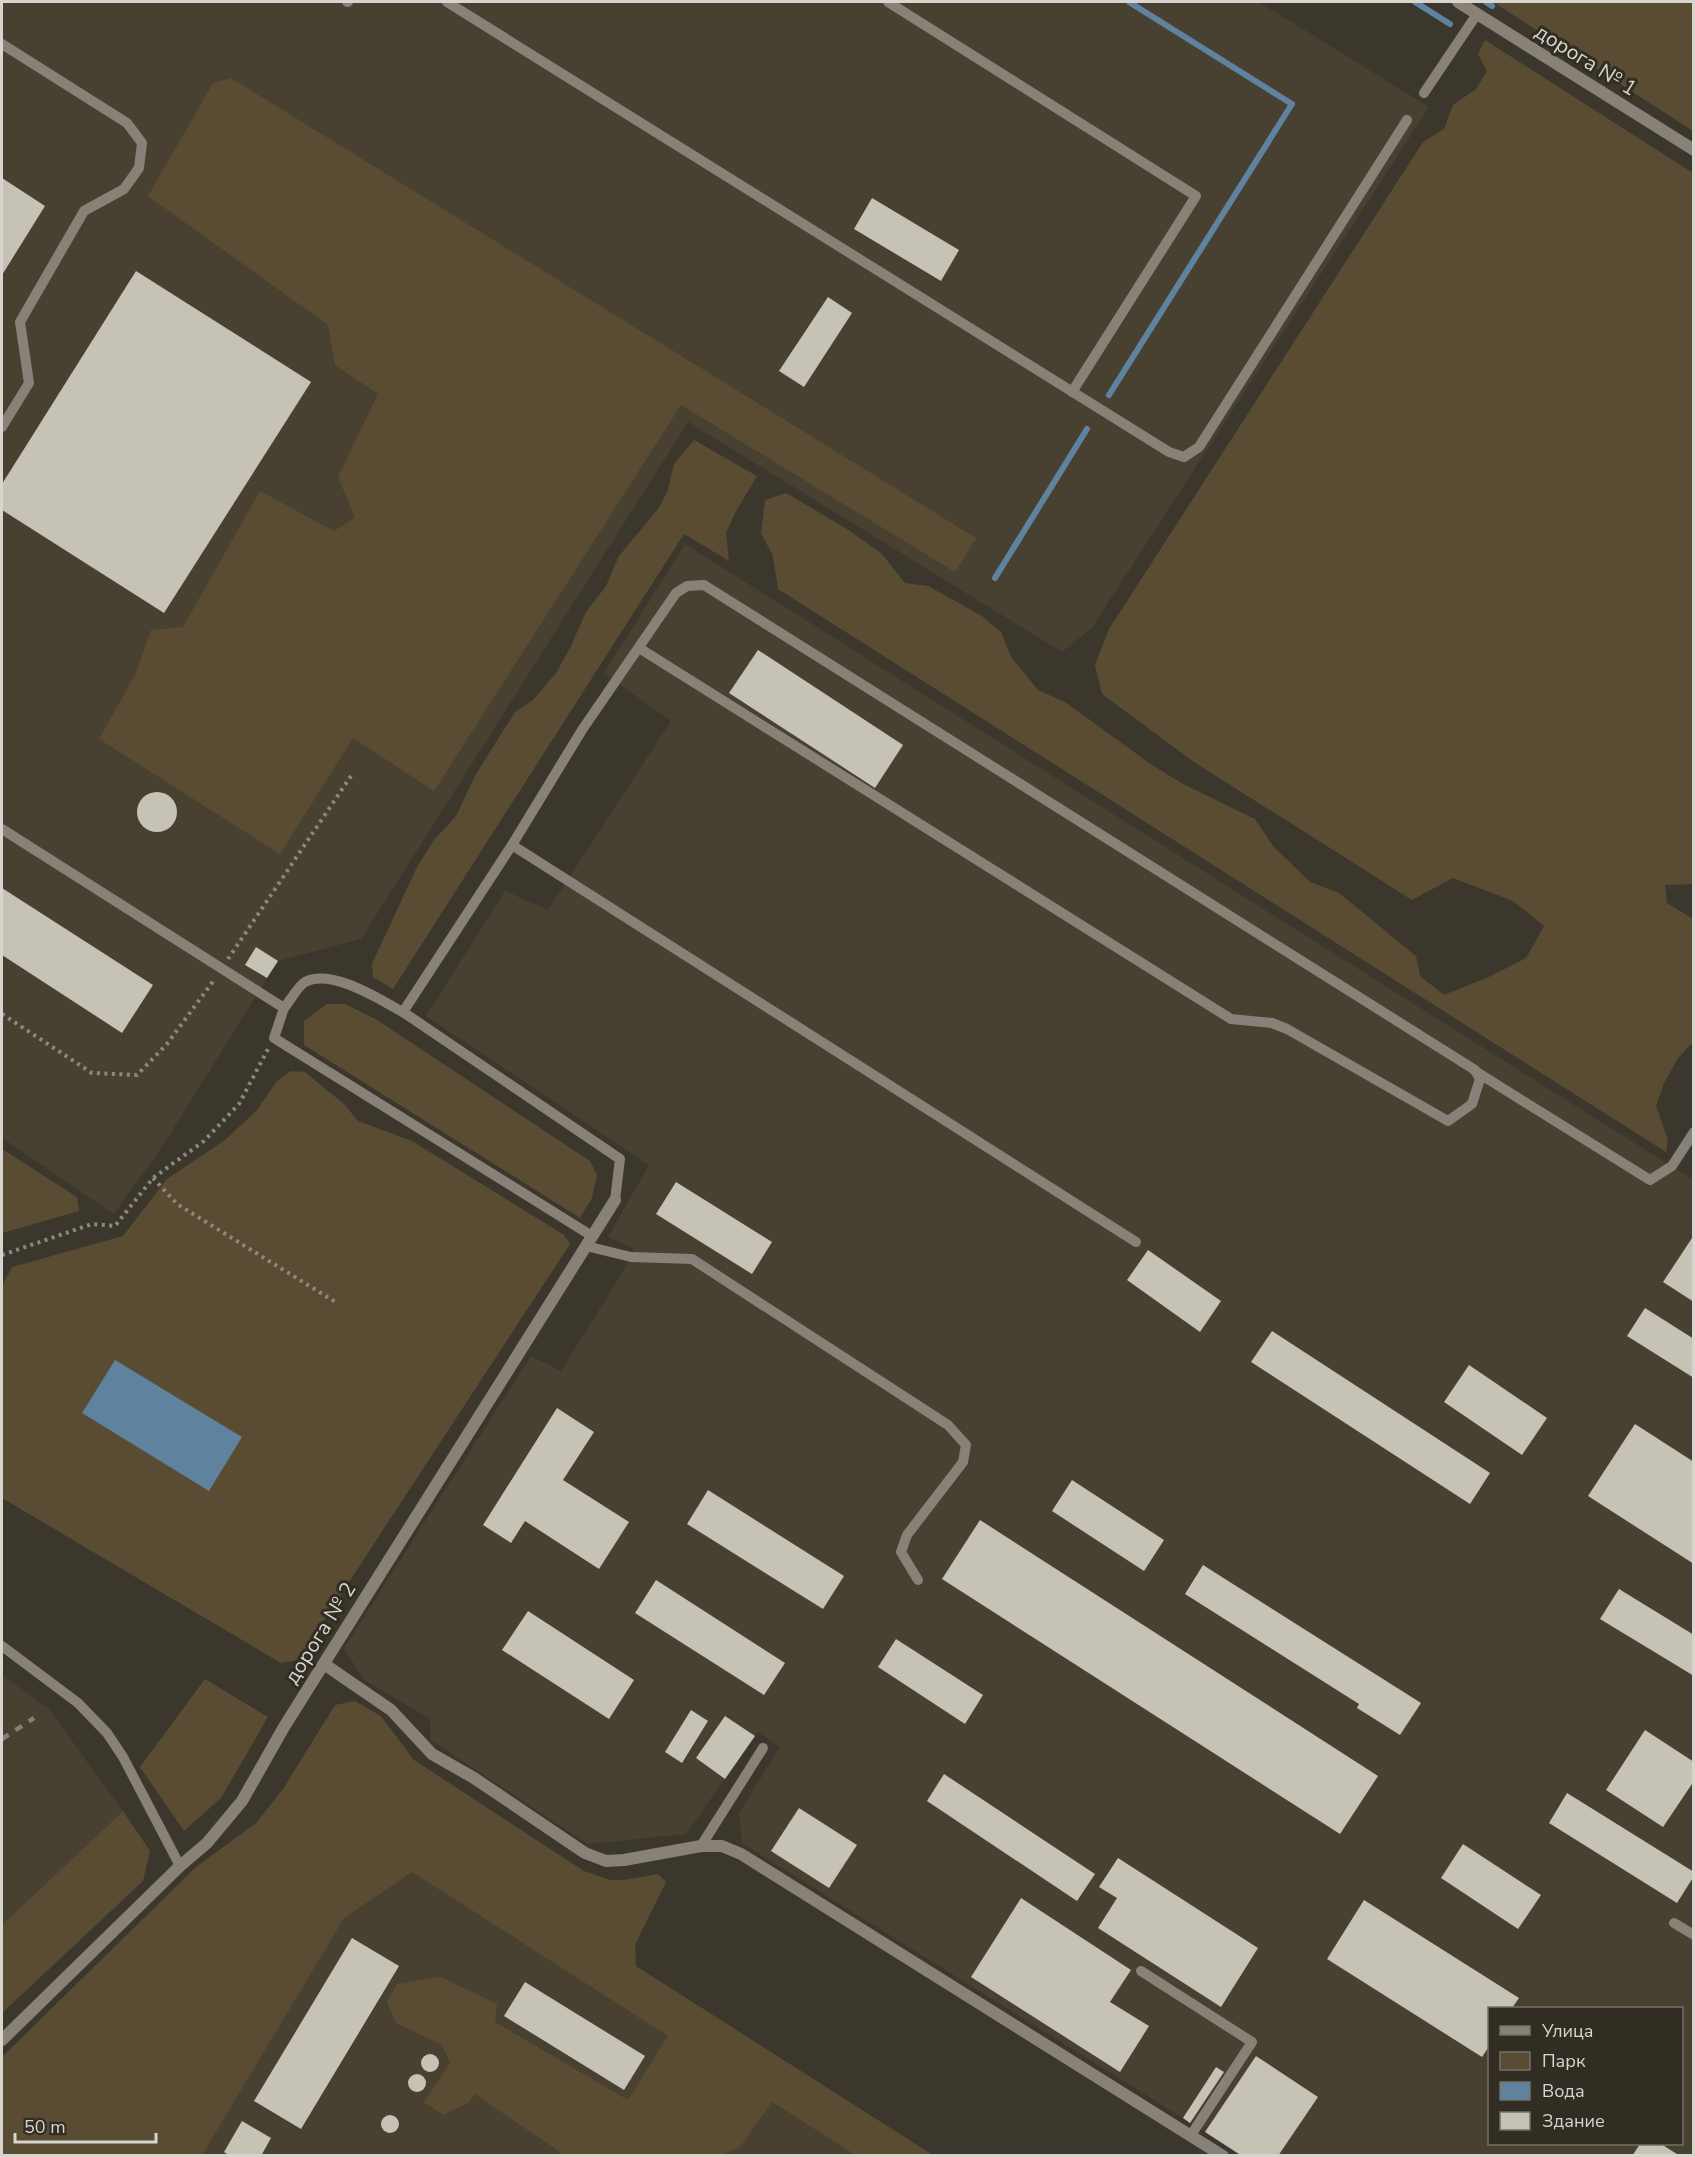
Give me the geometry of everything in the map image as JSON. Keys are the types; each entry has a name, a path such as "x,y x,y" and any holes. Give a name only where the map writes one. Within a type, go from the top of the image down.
{"street":[{"name":"дорога № 1","path":"1458,2 1694,150"},
{"name":"дорога № 2","path":"2,2040 180,1866 207,1843 242,1801 284,1727 615,1200"},
{"path":"324,1664 391,1710 432,1754 474,1778 585,1852 606,1861 624,1860 701,1846 722,1846 741,1854 1223,2156"}],"lane":[{"path":"447,2 1169,452 1184,457 1199,447 1407,120"},
{"path":"888,2 1196,196 1072,392"},
{"path":"1424,93 1477,14"},
{"path":"2,44 127,123 142,143 139,168 124,189 84,211 20,322 29,383 2,427"},
{"path":"403,1012 512,845 582,730 676,593 687,586 704,585 1650,1180 1672,1166 1694,1132"},
{"path":"639,648 1231,1018 1272,1023 1287,1029 1448,1121 1472,1104 1480,1079 1475,1070"},
{"path":"2,829 284,1008"},
{"path":"512,845 1136,1242"},
{"path":"615,1200 620,1159 403,1012 344,983 321,979 304,982 284,1008 274,1038 589,1241 631,1257 692,1258 948,1425 966,1445 963,1462 907,1535 902,1552 918,1580"},
{"path":"2,1646 78,1703 107,1733 123,1757 180,1866"},
{"path":"701,1846 763,1748"},
{"path":"1674,1923 1694,1935"},
{"path":"1142,1971 1252,2042 1191,2135"}],"path":[{"path":"2,1255 92,1224 115,1226 153,1178 204,1141 238,1104 274,1038"},
{"path":"153,1178 177,1204 337,1303"}],"shaded area":[{"path":"2,2 1259,2 1429,107 1091,629 1062,652 688,422 361,939 278,961 162,1147 114,1214 2,1138"},
{"path":"685,544 1693,1180 1693,2155 1242,2155 742,1843 739,1813 780,1747 758,1732 686,1834 588,1844 431,1740 430,1719 363,1679 344,1648 531,1356 561,1371 627,1265 634,1249 608,1237 649,1165 426,1016 505,891 548,910 671,721 604,673"},
{"path":"2,1675 48,1708 123,1811 2,1925"},
{"path":"283,1789 855,2155 2,2156 116,2014"}],"green space":[{"path":"1493,2 1693,2 1693,131"},
{"path":"1485,40 1693,173 1694,884 1665,885 1667,903 1693,919 1693,964 1691,968 1694,969 1694,1041 1678,1058 1664,1083 1656,1106 1668,1140 1666,1152 778,589 773,556 761,533 765,500 786,493 847,529 882,554 905,583 928,586 982,616 1001,632 1011,657 1038,690 1065,702 1152,765 1183,784 1255,819 1273,846 1310,882 1339,893 1416,956 1420,976 1444,995 1491,976 1526,958 1544,926 1513,901 1453,878 1412,900 1194,762 1102,694 1095,665 1109,629 1423,142 1444,129 1453,105 1476,89 1487,71 1478,54"},
{"path":"231,78 976,538 955,572 681,405 434,791 353,738 280,854 99,739 135,675 151,630 183,627 260,491 334,531 355,518 338,477 378,394 335,365 328,325 148,196 213,83"},
{"path":"694,440 757,476 726,533 729,561 684,534 393,989 373,977 372,964 417,867 434,840 456,816 476,774 515,712 533,700 556,673 586,612 606,586 619,556 658,509 667,492 674,464"},
{"path":"327,1004 345,1004 377,1020 590,1161 597,1175 592,1198 580,1218 304,1045 304,1021"},
{"path":"291,1071 305,1072 344,1104 358,1121 412,1141 564,1235 570,1244 298,1660 281,1663 2,1498 2,1286 12,1267 123,1236 167,1179 225,1140 257,1110 276,1082"},
{"path":"2,1149 77,1197 79,1211 2,1233"},
{"path":"205,1679 268,1717 221,1798 184,1831 140,1767"},
{"path":"355,1701 381,1716 414,1760 584,1871 610,1880 658,1874 666,1882 635,1945 636,1966 933,2155 855,2155 772,2102 740,2147 719,2156 564,2155 475,2094 468,2103 443,2115 424,2102 450,2063 442,2045 396,2023 387,2002 397,1984 441,1977 497,2004 495,2022 628,2100 668,2036 412,1872 344,1918 202,2155 2,2155 2,2057 196,1867 256,1823 283,1789 335,1705"},
{"path":"123,1811 150,1851 143,1881 2,2013 2,1925"}],"water":[{"path":"115,1360 242,1437 209,1491 82,1413"}],"building":[{"path":"2,178 45,206 2,275"},
{"path":"872,198 959,250 941,281 854,229"},
{"path":"136,271 311,382 164,613 2,510 2,484"},
{"path":"828,297 852,313 804,387 779,371"},
{"path":"758,650 903,745 875,788 729,693"},
{"path":"157,792 165,793 171,798 176,804 176,820 171,826 165,831 157,832 149,831 143,826 138,820 137,812 138,804 143,798 149,793"},
{"path":"2,888 153,985 122,1033 2,955"},
{"path":"256,947 278,961 267,978 245,965"},
{"path":"676,1182 772,1242 752,1274 656,1214"},
{"path":"1694,1235 1694,1302 1663,1282"},
{"path":"1148,1250 1221,1301 1200,1332 1127,1280"},
{"path":"1645,1308 1694,1339 1694,1378 1627,1336"},
{"path":"1272,1331 1490,1473 1470,1504 1251,1362"},
{"path":"1469,1365 1547,1418 1522,1455 1444,1402"},
{"path":"557,1408 594,1432 563,1480 629,1522 599,1569 525,1521 511,1543 483,1525"},
{"path":"1635,1424 1694,1462 1694,1564 1588,1496"},
{"path":"1072,1480 1164,1540 1144,1571 1052,1511"},
{"path":"708,1490 844,1576 823,1609 687,1524"},
{"path":"980,1520 1378,1776 1340,1834 942,1579"},
{"path":"1203,1565 1421,1703 1400,1735 1357,1708 1359,1704 1185,1594"},
{"path":"656,1580 785,1663 764,1695 635,1613"},
{"path":"1619,1589 1694,1635 1694,1676 1600,1619"},
{"path":"528,1611 634,1680 609,1719 502,1650"},
{"path":"896,1639 983,1695 965,1724 878,1667"},
{"path":"691,1710 708,1721 682,1763 665,1752"},
{"path":"725,1716 755,1736 725,1779 696,1758"},
{"path":"1645,1730 1694,1762 1694,1781 1663,1827 1606,1790"},
{"path":"944,1774 1095,1874 1077,1901 927,1801"},
{"path":"1567,1793 1694,1872 1694,1876 1677,1903 1549,1823"},
{"path":"799,1808 857,1845 829,1888 771,1851"},
{"path":"1463,1844 1541,1895 1518,1929 1441,1878"},
{"path":"1118,1858 1258,1948 1221,2007 1098,1928 1117,1898 1099,1887"},
{"path":"1021,1898 1131,1970 1110,2002 1149,2026 1120,2072 971,1977"},
{"path":"1364,1900 1519,1998 1513,2007 1488,2007 1488,2048 1482,2057 1327,1959"},
{"path":"352,1938 399,1966 301,2129 254,2101"},
{"path":"525,1982 645,2056 624,2090 504,2016"},
{"path":"430,2054 436,2057 439,2063 436,2069 430,2072 424,2069 421,2063 424,2057"},
{"path":"1256,2056 1318,2097 1278,2156 1242,2156 1205,2132"},
{"path":"1216,2067 1224,2072 1190,2123 1183,2118"},
{"path":"417,2074 423,2077 426,2083 423,2089 417,2092 411,2089 408,2083 411,2077"},
{"path":"390,2115 396,2118 399,2124 396,2130 390,2133 384,2130 381,2124 384,2118"},
{"path":"242,2121 271,2138 261,2156 230,2156 224,2152"},
{"path":"1639,2145 1663,2145 1680,2156 1632,2156"}],"waterway":[{"path":"1109,395 1292,104 1129,2"},
{"path":"1415,2 1450,24"},
{"path":"1486,2 1492,6"},
{"path":"995,578 1087,429"}],"railway":[{"path":"2,1739 34,1718"}]}
